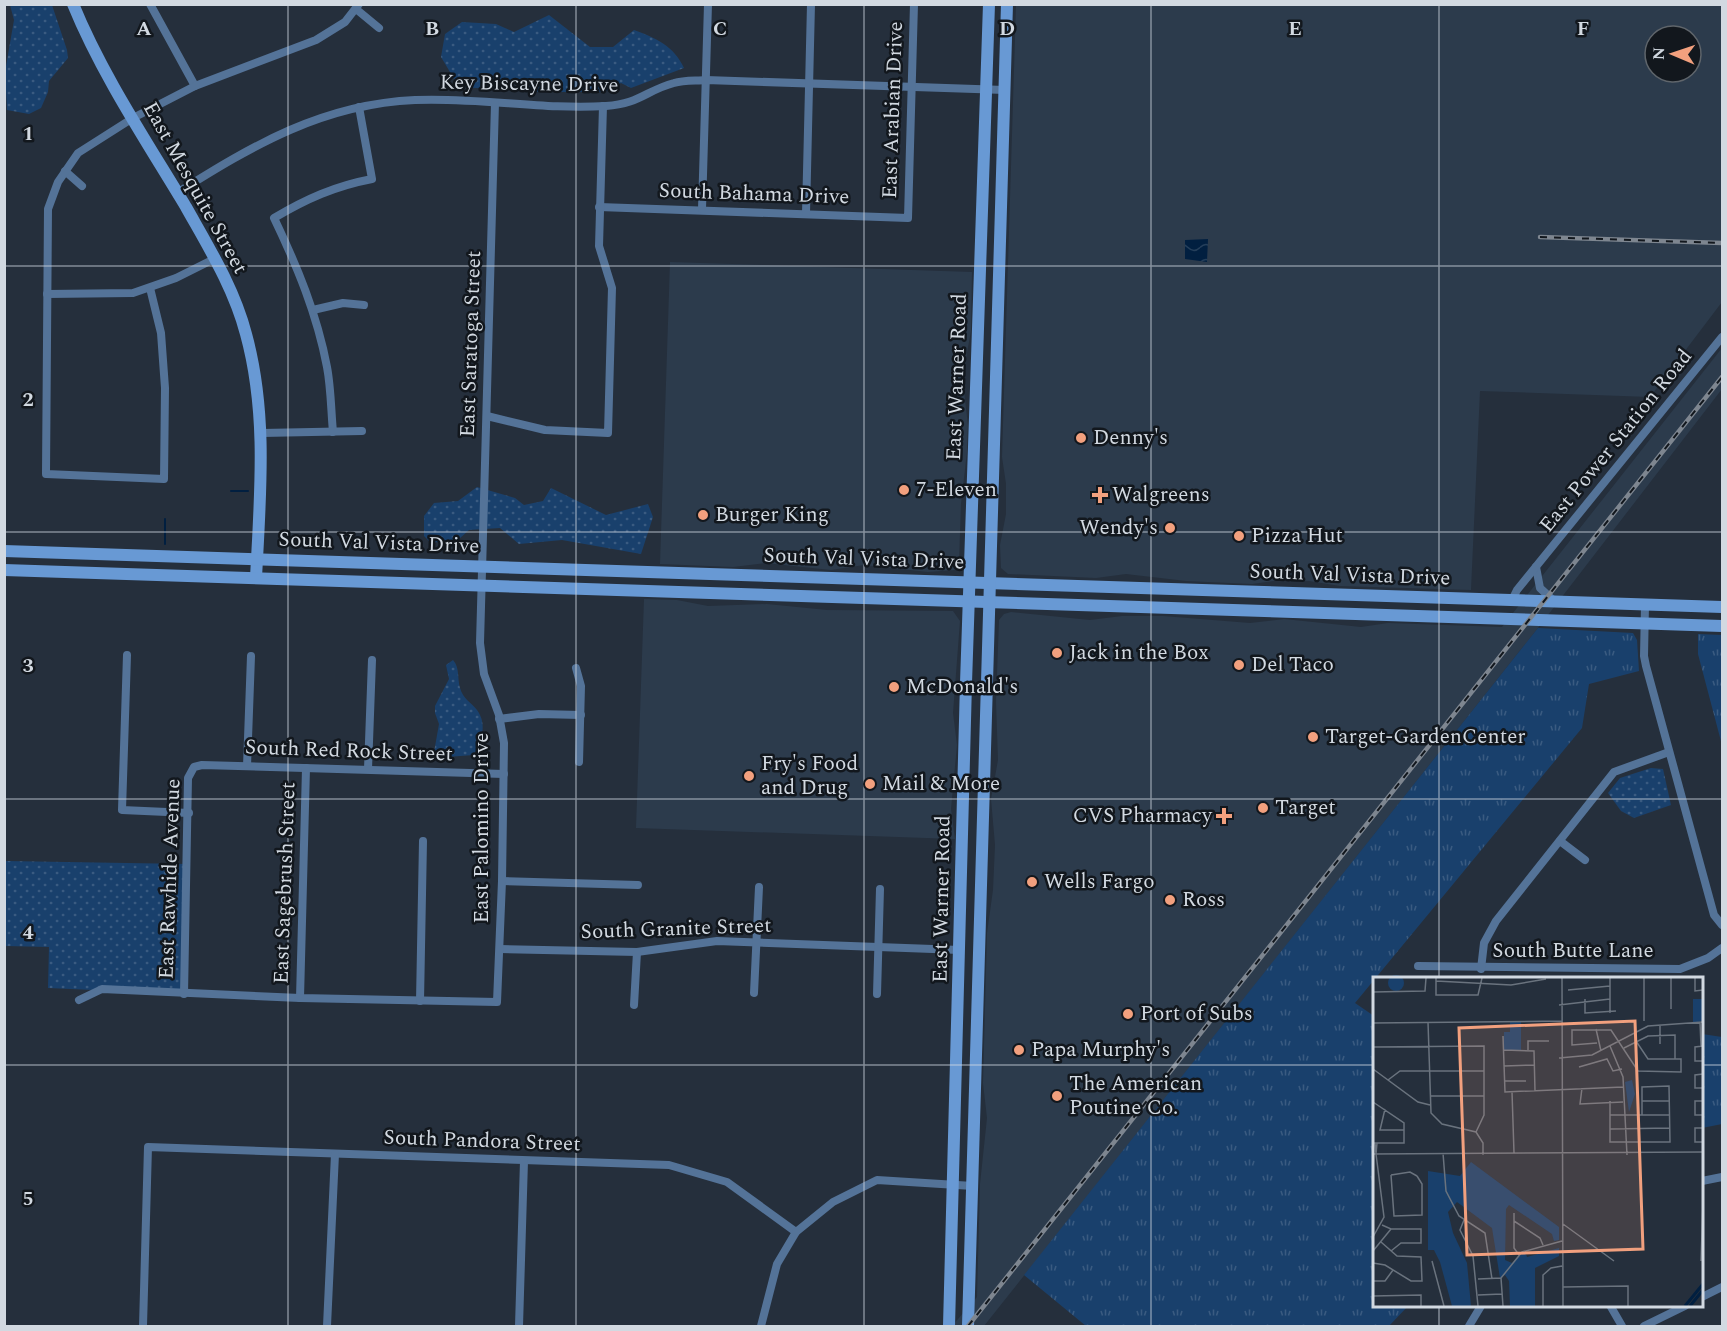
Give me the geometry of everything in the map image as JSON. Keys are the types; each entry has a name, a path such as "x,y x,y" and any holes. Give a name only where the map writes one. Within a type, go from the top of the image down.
{"main road":[{"name":"East Mesquite Street","path":"73,4 133,118 216,258 246,332 256,374 262,433 256,578"},
{"name":"East Warner Road","path":"949,1326 969,582 989,4"},
{"name":"East Warner Road","path":"968,1326 1007,4"},
{"path":"980,291 999,291"},
{"path":"976,405 995,406"},
{"name":"South Val Vista Drive","path":"4,550 1722,607"},
{"name":"South Val Vista Drive","path":"4,570 1722,627"},
{"path":"750,594 752,574"},
{"path":"1265,611 1266,592"},
{"path":"1473,618 1474,598"},
{"path":"963,827 983,826"},
{"path":"960,950 970,958 971,990 977,1023"},
{"path":"956,1099 975,1100"}],"street":[{"path":"150,4 195,86"},
{"path":"702,209 708,4"},
{"path":"806,213 811,4"},
{"name":"East Arabian Drive","path":"908,218 914,4"},
{"path":"150,288 161,333 165,388 164,479 46,474 48,209 58,182 78,153 133,118 195,86 316,40 345,21 358,7 380,28"},
{"name":"Key Biscayne Drive","path":"177,193 281,132 310,120 359,107 416,100 603,106 637,101 674,83 706,80 1005,90"},
{"name":"East Saratoga Street","path":"481,585 495,103"},
{"path":"487,416 545,430 608,433 612,288 599,246 603,106"},
{"path":"333,432 327,368 313,310 297,264 274,218 309,197 341,185 372,179 359,107"},
{"path":"65,171 82,186"},
{"name":"South Bahama Drive","path":"599,207 908,218"},
{"path":"47,294 133,293 150,288 216,258"},
{"path":"313,310 343,303 364,305"},
{"name":"East Power Station Road","path":"1512,600 1536,567 1722,337"},
{"path":"262,433 362,431"},
{"path":"1536,567 1540,588 1554,601"},
{"name":"East Palomino Drive","path":"420,1000 497,1002 504,743 499,719 484,674 480,643 481,585"},
{"path":"1644,605 1644,656 1714,915 1722,925"},
{"path":"127,655 122,810 189,813"},
{"path":"247,766 251,656"},
{"path":"368,770 372,660"},
{"path":"576,668 581,686 579,762"},
{"path":"499,719 539,714 580,715"},
{"path":"1481,969 1484,943 1496,921 1614,772 1669,752"},
{"name":"South Red Rock Street","path":"194,767 247,766 504,774"},
{"name":"East Rawhide Avenue","path":"184,994 188,778 194,767"},
{"name":"East Sagebrush Street","path":"300,999 306,768"},
{"path":"79,1000 102,990 300,999 420,1000 423,841"},
{"path":"1560,841 1585,860"},
{"path":"502,880 638,885"},
{"path":"754,993 759,887"},
{"path":"877,994 880,889"},
{"name":"South Granite Street","path":"500,949 637,952 704,942 757,942 960,950"},
{"name":"South Butte Lane","path":"1418,966 1481,969 1680,969 1708,958 1722,948"},
{"path":"634,1005 637,952"},
{"name":"South Pandora Street","path":"143,1326 148,1147 669,1165 727,1182 796,1232"},
{"path":"327,1326 335,1154"},
{"path":"519,1326 524,1161"},
{"path":"1703,1181 1722,1177"},
{"path":"761,1326 777,1264 796,1232 833,1202 877,1180 972,1186"},
{"path":"1703,1296 1722,1287"},
{"path":"1469,1326 1480,1307"},
{"path":"1611,1307 1622,1326"},
{"path":"1644,1326 1681,1307"}],"shaded area":[{"path":"1016,5 1722,5 1722,302 1650,397 1480,391 1471,590 1340,586 1309,581 1280,580 1252,584 1186,581 1126,574 1096,578 1008,574 1001,568 1000,545 1006,514 1006,484 1002,457"},
{"path":"670,262 972,272 971,331 966,358 964,391 968,425 967,452 961,504 959,562 955,570 928,572 864,565 831,570 765,563 733,567 660,564"},
{"path":"1722,348 1722,389 1538,628 984,1326 952,1326 977,1297 980,1184 987,1118 983,1083 987,933 993,890 995,845 991,799 998,760 996,701 999,620 1004,614 1011,612 1090,620 1122,616 1163,616 1250,623 1284,619 1361,627 1388,623 1502,627"},
{"path":"644,599 677,600 708,606 767,604 827,610 953,611 960,621 953,713 957,745 951,809 955,839 636,828"}],"green space":[{"path":"10,5 52,5 67,50 68,58 49,81 48,92 41,108 29,114 7,110 5,72 14,20"},
{"path":"549,15 590,47 613,47 634,30 642,33 670,48 684,68 631,88 621,83 604,92 538,92 512,79 494,89 459,87 441,57 445,34 462,22 496,24 514,32"},
{"path":"477,487 515,498 524,505 543,501 551,488 606,515 648,504 653,517 641,554 562,540 519,544 500,528 469,530 459,539 431,543 424,536 424,516 434,503 458,501"},
{"path":"1538,628 1633,633 1637,640 1639,671 1589,684 1582,728 1376,977 1373,977 1373,981 1355,1003 1373,1015 1373,1307 1407,1307 1389,1326 1086,1326 1024,1275"},
{"path":"1698,634 1722,635 1722,745 1698,654"},
{"path":"453,660 457,666 461,692 477,710 482,721 482,733 474,755 433,758 439,724 435,706 449,679 446,665"},
{"path":"1651,768 1663,769 1671,805 1634,818 1621,811 1608,793 1620,778"},
{"path":"5,861 187,864 184,994 48,988 49,947 5,946"},
{"path":"1703,1034 1722,1037 1722,1124 1703,1128"}],"water":[{"path":"1208,239 1207,262 1185,259 1185,240"}],"waterway":[{"path":"231,491 248,491"},
{"path":"165,519 165,544"}],"railway":[{"path":"1540,237 1722,243"},
{"path":"968,1326 1722,377"}],"place":[{"name":"Denny's","path":"1081,438"},
{"name":"7-Eleven","path":"904,490"},
{"name":"Walgreens","path":"1100,495"},
{"name":"Burger King","path":"703,515"},
{"name":"Wendy's","path":"1170,528"},
{"name":"Pizza Hut","path":"1239,536"},
{"name":"Jack in the Box","path":"1057,653"},
{"name":"Del Taco","path":"1239,665"},
{"name":"McDonald's","path":"894,687"},
{"name":"Target-GardenCenter","path":"1313,737"},
{"name":"Fry's Food and Drug","path":"749,776"},
{"name":"Mail & More","path":"870,784"},
{"name":"Target","path":"1263,808"},
{"name":"CVS Pharmacy","path":"1224,816"},
{"name":"Wells Fargo","path":"1032,882"},
{"name":"Ross","path":"1170,900"},
{"name":"Port of Subs","path":"1128,1014"},
{"name":"Papa Murphy's","path":"1019,1050"},
{"name":"The American Poutine Co.","path":"1057,1096"}]}
